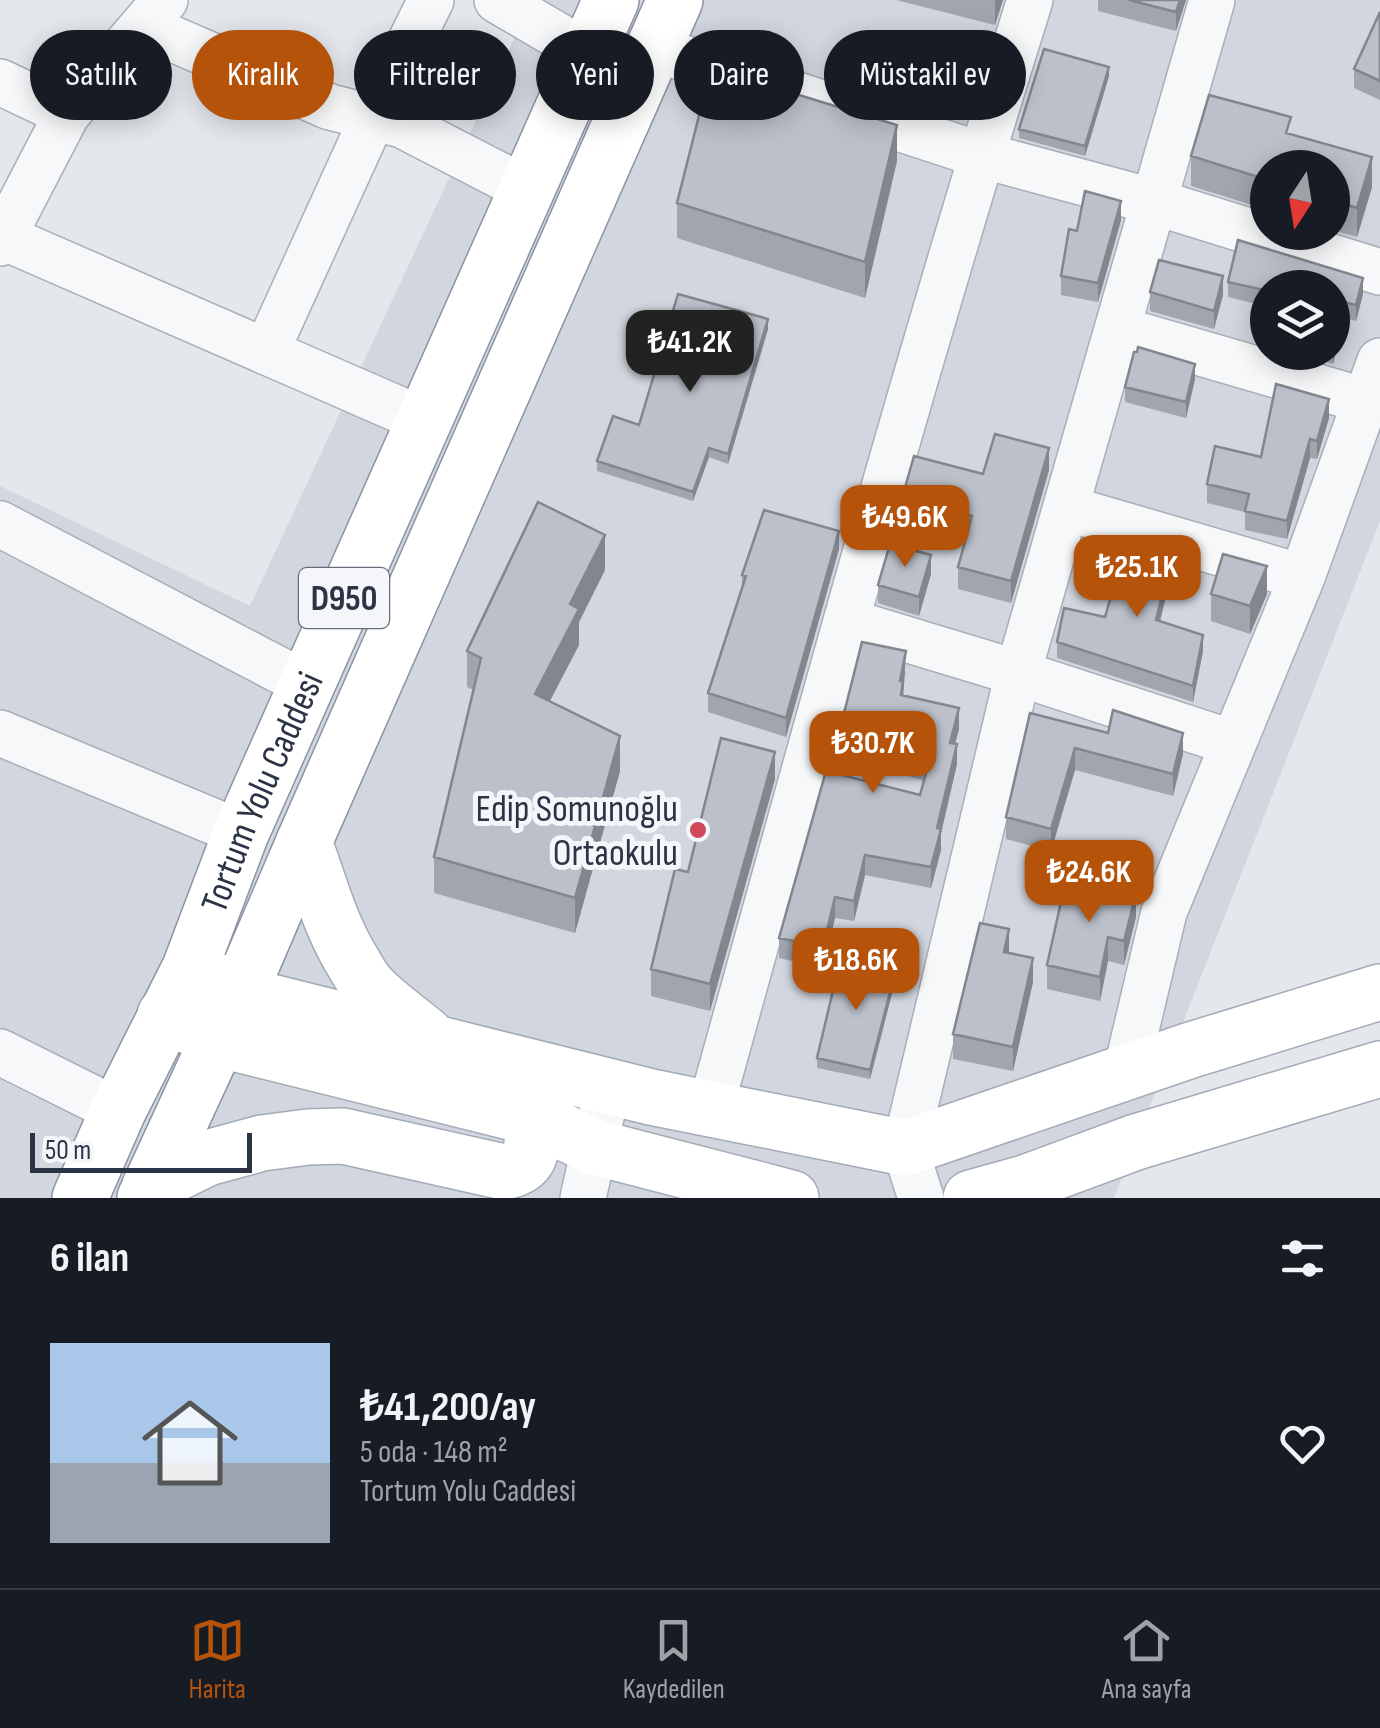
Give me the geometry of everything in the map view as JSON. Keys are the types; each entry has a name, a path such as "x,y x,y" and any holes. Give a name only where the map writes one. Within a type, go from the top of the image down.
{"main road":[{"name":"Tortum Yolu Caddesi","path":"599,30 611,0"},
{"name":"Tortum Yolu Caddesi","path":"148,1192 664,24"},
{"name":"Tortum Yolu Caddesi","path":"80,1198 118,1111 190,968 241,833 559,120"},
{"path":"304,842 337,936 362,977 436,1043"},
{"path":"190,968 228,1017 536,1118 588,1173 791,1198"},
{"path":"165,1015 228,1017 436,1043 710,1110 913,1173 1126,1072 1380,992"},
{"path":"971,1198 1025,1183 1136,1142 1380,1069"},
{"path":"148,1192 207,1158 262,1143 326,1136 367,1140 504,1172 520,1168 528,1160 536,1118"}],"street":[{"path":"417,30 432,0"},
{"path":"497,0 548,30"},
{"path":"710,1110 846,621 1030,0"},
{"path":"913,1173 1018,673 1212,0"},
{"path":"154,13 330,107 354,113"},
{"path":"664,24 981,155 1155,202 1380,272"},
{"path":"0,82 30,96"},
{"path":"64,120 2,240 423,420"},
{"path":"266,352 372,120"},
{"path":"383,120 402,124 528,190"},
{"path":"1118,329 1373,381 1302,576 1164,912 1126,1072"},
{"path":"1066,508 1302,576"},
{"path":"0,524 306,684"},
{"path":"846,621 1233,743"},
{"path":"0,733 241,833"},
{"path":"0,1052 118,1111"},
{"path":"588,1173 608,1086"}],"shaded area":[{"path":"532,0 1380,0 1380,521 1114,1198 0,1198 0,486 250,606 476,120 516,120 516,34"}],"building":[{"path":"1129,0 1180,0 1176,12"},
{"path":"1380,12 1380,81 1354,69"},
{"path":"1044,49 1109,67 1085,146 1019,129 1022,120 1026,120 1026,107"},
{"path":"1209,95 1291,117 1286,133 1347,150 1250,150 1250,174 1191,156"},
{"path":"804,96 824,103 824,120 881,120 897,125 865,262 677,203 698,120 804,120"},
{"path":"1350,151 1372,157 1357,208 1350,206"},
{"path":"1085,191 1121,201 1098,283 1061,276 1069,229 1077,231"},
{"path":"1238,240 1250,244 1250,250 1271,250 1337,270 1250,270 1250,287 1228,282"},
{"path":"1159,260 1223,276 1214,311 1150,292"},
{"path":"1350,274 1363,278 1356,305 1350,304"},
{"path":"678,294 768,319 728,454 709,448 693,492 597,461 613,416 639,425"},
{"path":"1138,347 1195,364 1186,402 1125,387"},
{"path":"1276,384 1329,399 1317,441 1310,439 1287,521 1245,511 1249,494 1207,484 1215,446 1261,457"},
{"path":"995,434 1049,448 1011,581 958,567 972,516 902,498 914,456 983,474"},
{"path":"538,502 605,535 570,604 579,609 535,694 620,736 575,898 434,857 481,658 467,651"},
{"path":"764,510 839,531 786,718 708,693"},
{"path":"1128,537 1173,550 1156,620 1203,635 1193,686 1057,642 1064,608 1105,617"},
{"path":"890,544 931,555 919,597 878,585"},
{"path":"1223,554 1267,566 1250,606 1211,594"},
{"path":"862,642 906,651 901,695 959,708 950,743 957,744 931,867 865,855 854,901 835,897 823,947 779,938 826,771 920,795 929,762 839,733"},
{"path":"1113,710 1183,733 1173,774 1075,748 1051,829 1006,817 1030,713 1108,733"},
{"path":"721,738 775,752 710,984 651,969 675,869 688,872"},
{"path":"1067,875 1136,893 1124,941 1108,937 1100,977 1047,965"},
{"path":"980,923 1009,929 1004,952 1033,958 1013,1047 953,1034"},
{"path":"841,957 896,969 870,1070 817,1058"}],"place":[{"name":"Edip Somunoğlu Ortaokulu","path":"698,830"}]}
